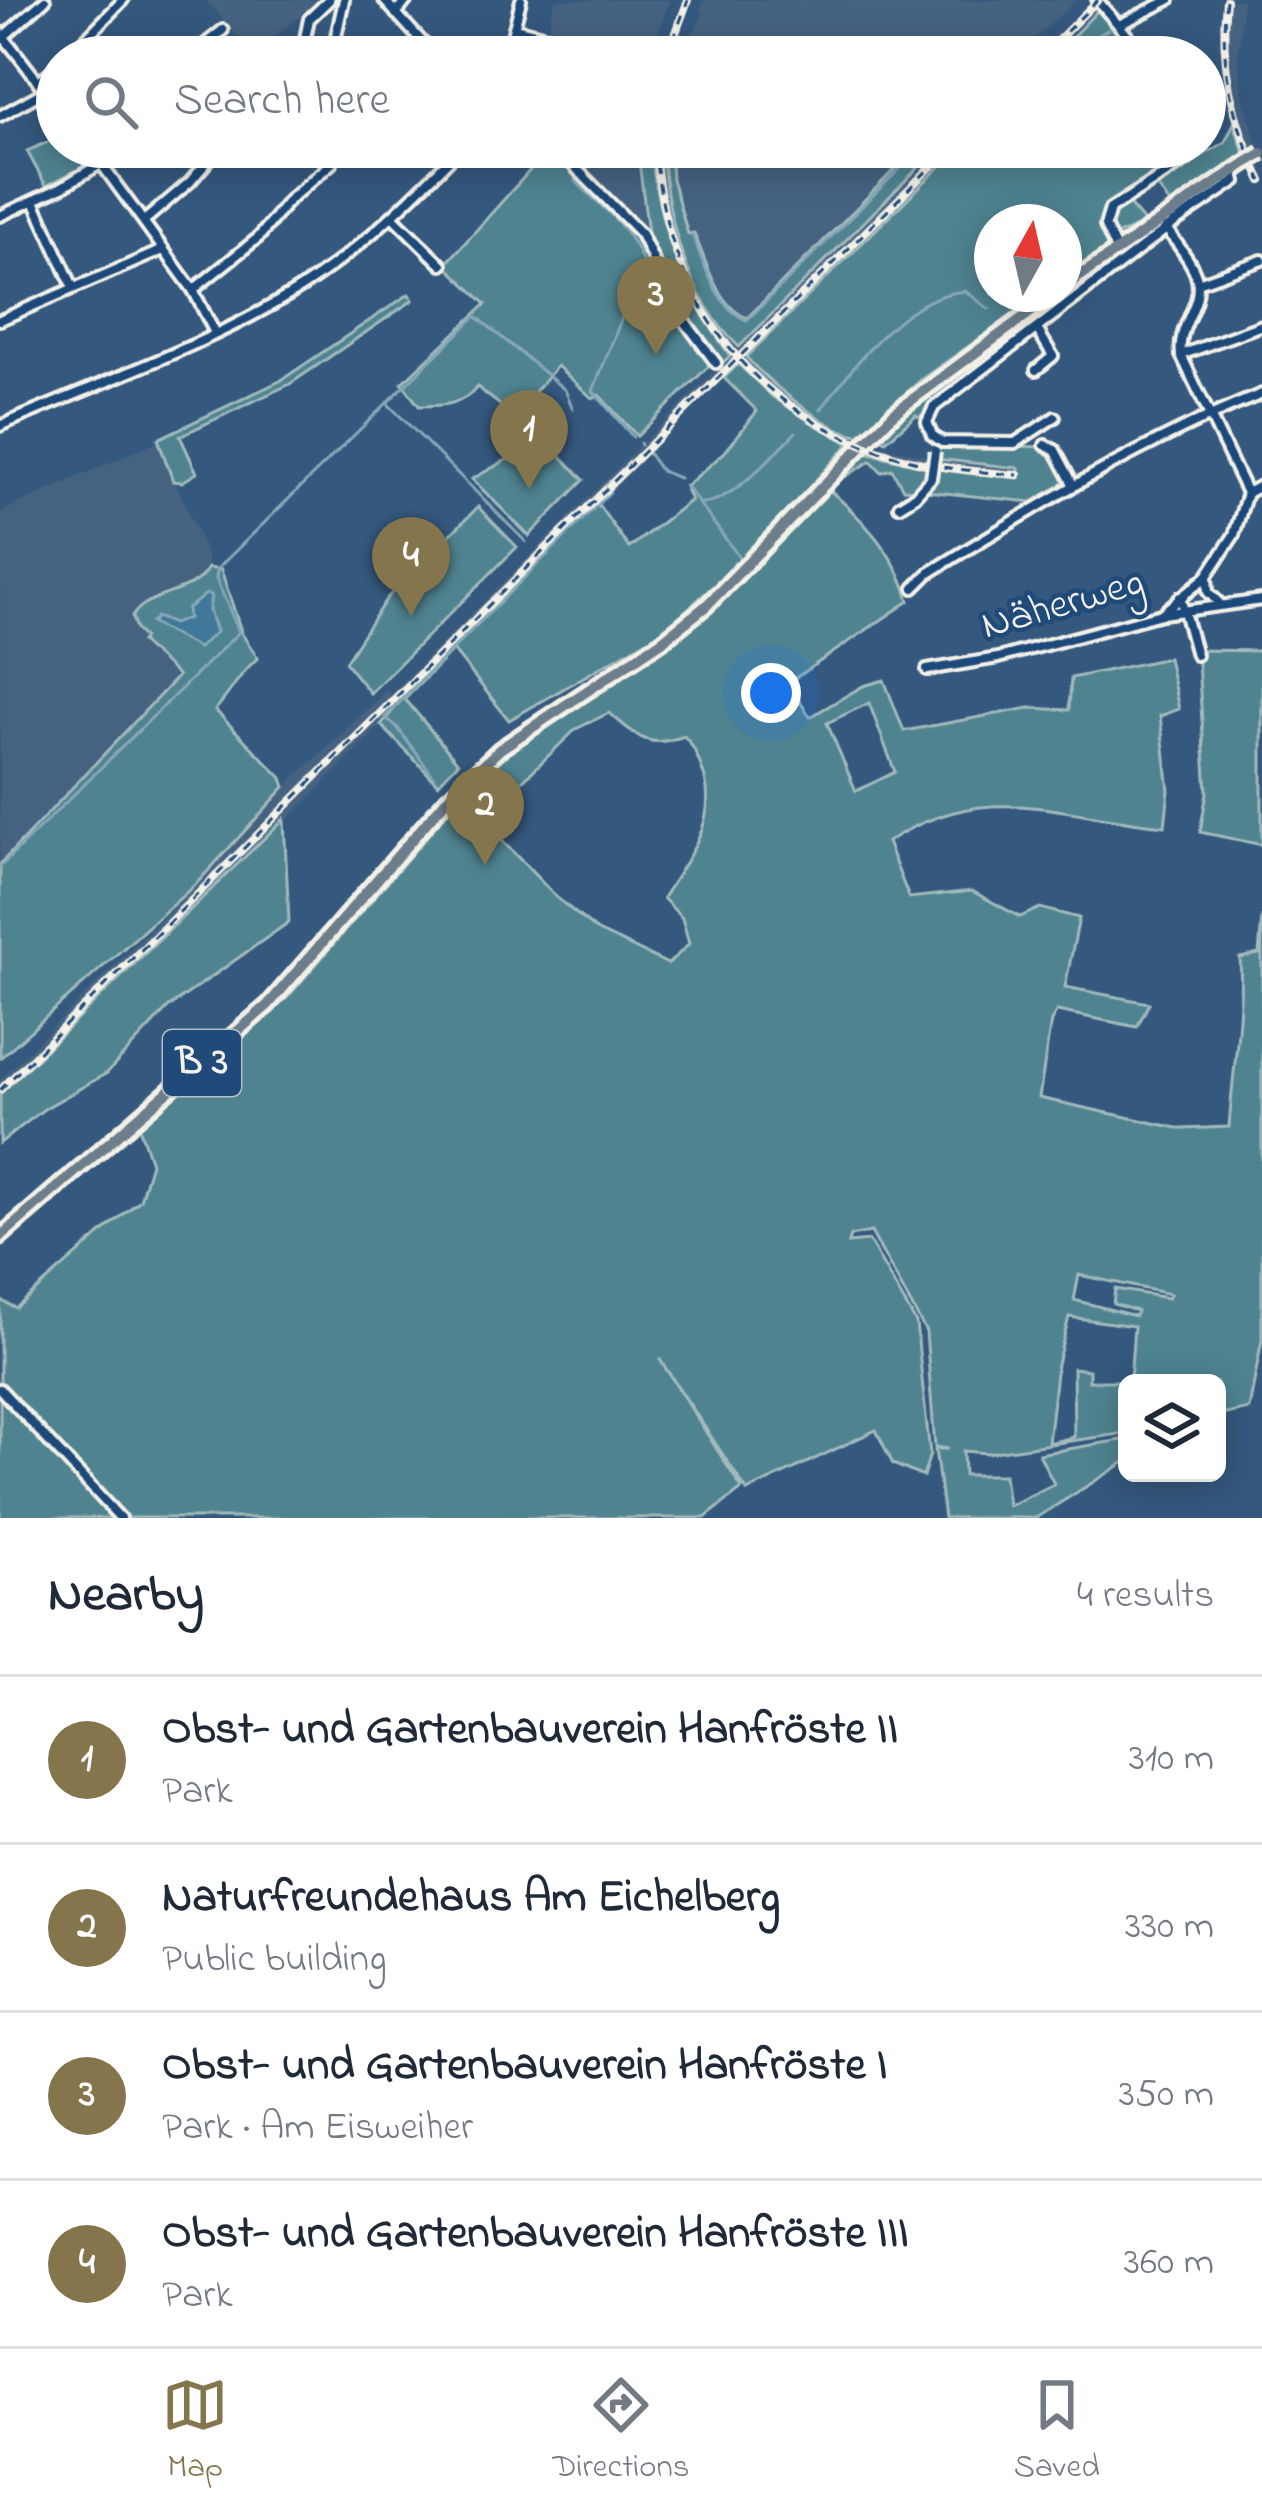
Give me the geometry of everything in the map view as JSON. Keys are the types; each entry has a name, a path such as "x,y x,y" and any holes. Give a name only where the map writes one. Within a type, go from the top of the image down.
{"main road":[{"path":"1082,274 1262,153"},
{"name":"B 3","path":"0,1237 268,1005 478,768 706,606 909,399 1029,312"}],"street":[{"path":"36,80 1,36 45,0"},
{"path":"88,36 123,0"},
{"path":"305,36 309,19 329,0"},
{"path":"336,36 344,0"},
{"path":"383,0 416,36"},
{"path":"396,14 407,0"},
{"path":"512,36 521,0"},
{"path":"1097,0 1128,36"},
{"path":"1119,26 1169,0"},
{"path":"514,28 547,36"},
{"path":"215,36 223,30"},
{"path":"0,116 36,96"},
{"path":"0,216 93,168"},
{"path":"106,168 193,290 215,333"},
{"path":"144,221 202,168"},
{"path":"193,290 259,237 289,200 326,168"},
{"path":"0,426 215,333 306,284 392,216 441,168"},
{"path":"576,168 641,234 678,312 716,363"},
{"path":"1116,250 1105,215 1174,168"},
{"path":"898,506 931,478 936,440 927,422 934,406 1236,182 1233,170"},
{"path":"34,201 74,288"},
{"path":"392,216 442,265"},
{"path":"1160,219 1198,283 1197,297 1179,338 1181,355 1247,493 1262,485"},
{"path":"0,320 163,250"},
{"path":"1198,283 1262,260"},
{"path":"1181,355 1262,325"},
{"path":"1036,370 1054,356 1037,329"},
{"path":"914,588 929,573 1073,484 1262,394"},
{"path":"936,440 1015,443 1055,416"},
{"path":"1045,445 1054,450 1073,484"},
{"name":"Näherweg","path":"927,670 998,658 1161,614 1207,577 1234,535 1247,493"},
{"name":"Näherweg","path":"1207,577 1208,592 1220,604"},
{"path":"1180,597 1196,655"},
{"path":"1161,614 1262,600"},
{"path":"0,1389 120,1518"}],"shaded area":[{"path":"206,0 323,0 275,36 237,36"},
{"path":"555,0 670,0 657,36 546,36"},
{"path":"704,0 1076,0 1037,36 691,36 703,15"},
{"path":"1224,0 1243,0 1238,56 1242,93 1262,161 1262,190 1245,156 1227,94"},
{"path":"575,168 637,168 650,241"},
{"path":"653,168 664,168 687,268 738,347 918,168 938,168 855,247 780,390 850,434 877,445 956,462 1019,468 1018,478 954,472 872,453 797,414 737,365 396,700 398,704 381,725 312,796 0,1094 0,1080 229,851 227,846 285,787 386,691 391,694 730,356 678,271"},
{"path":"671,168 896,168 748,318 740,316 717,289 694,233 688,234 683,223"},
{"path":"157,441 207,554 208,568 200,580 139,607 133,624 142,642 178,676 0,864 0,512"},
{"path":"211,595 209,610 216,632 198,648 151,623 156,617 173,624 188,618 187,609"}],"green space":[{"path":"1099,9 1123,36 1073,36"},
{"path":"1234,123 1245,156 1171,206 1156,184 1127,202 1145,223 1116,236 1082,267 1082,204 974,204 974,312 1018,312 923,378 859,435 816,416 746,357 939,168 1226,168 1226,140"},
{"path":"36,147 36,168 27,151"},
{"path":"36,168 80,168 46,186"},
{"path":"532,168 573,168 649,240 640,168 653,168 675,257 698,306 730,356 720,365 710,365 637,436 599,395 592,398 557,366 514,416 477,387 459,401 419,406 402,383 486,304 445,265"},
{"path":"664,168 671,168 688,234 694,233 720,293 747,318 896,168 918,168 739,347 693,281 668,201"},
{"path":"1153,229 1161,233 1082,293 1082,279"},
{"path":"409,294 413,300 290,384 180,436 197,473 182,482 173,481 158,439 280,381"},
{"path":"1036,312 1057,312 886,441 874,435"},
{"path":"738,364 773,397 849,444 742,560 663,631 509,720 453,650 405,699 458,763 438,784 381,725 398,704 396,700 597,503 629,548 691,500 685,487 725,452 757,411 724,378"},
{"path":"544,439 584,480 529,536 472,479"},
{"path":"939,444 1045,447 1069,480 1032,502 925,491 935,468 1018,478 1019,468 936,459"},
{"path":"861,451 930,468 919,490 903,489 892,469 882,472 871,461 827,488 888,553 909,601 788,683 810,717 863,686 884,680 904,731 1029,708 1069,710 1071,678 1168,658 1179,709 1160,716 1169,790 1165,826 1024,806 991,806 923,823 887,842 909,898 972,891 1020,917 1040,908 1079,918 1065,987 1149,1003 1137,1027 1057,1011 1051,1021 1039,1098 1182,1129 1229,1127 1240,958 1259,954 1262,916 1262,1339 1249,1409 1226,1414 1226,1374 1131,1374 1134,1326 1069,1317 1057,1364 1048,1443 1074,1437 1073,1368 1089,1370 1089,1381 1118,1381 1118,1434 987,1453 963,1451 964,1475 1004,1475 1008,1506 1054,1484 1039,1454 1118,1441 1118,1467 1036,1518 944,1518 935,1449 948,1449 935,1447 926,1332 871,1232 850,1236 848,1243 869,1241 916,1323 930,1454 923,1477 893,1464 876,1430 747,1491 659,1358 742,1489 705,1518 0,1518 0,1300 16,1308 140,1200 151,1163 139,1127 287,998 479,776 524,738 607,689 716,605","holes":["869,703 895,772 856,791 827,723","609,713 651,741 684,736 693,747 707,787 699,837 663,898 682,918 689,944 668,964 596,930 557,898 486,824 490,793 512,791 576,729","1079,1275 1170,1294 1168,1298 1115,1289 1113,1304 1137,1311 1135,1316 1074,1300"]},
{"path":"478,507 517,547 370,693 345,662 387,598"},
{"path":"208,568 221,570 242,634 258,658 215,710 282,778 285,787 197,883 0,1058 0,864 178,676 141,642 144,638 132,617 149,602 192,584"},
{"path":"1197,650 1262,651 1262,845 1200,832 1207,792"},
{"path":"284,819 289,922 169,1007 107,1073 44,1109 0,1143 0,1094"}],"waterway":[{"path":"1096,36 1109,29"},
{"path":"692,234 720,296 747,320 901,168"},
{"path":"575,181 624,229 643,264 593,391 633,437"},
{"path":"821,409 850,371 902,318 942,296 965,291 974,298"},
{"path":"0,867 239,632 216,579 217,569 476,316 565,390 573,409"},
{"path":"387,403 526,542"},
{"path":"699,503 711,502 737,487 796,432"},
{"path":"648,453 661,471 679,478"},
{"path":"686,486 739,557"},
{"path":"434,777 385,717 610,492"}],"railway":[{"path":"675,36 688,0"},
{"path":"1062,36 1098,0"},
{"path":"1225,36 1226,0"},
{"path":"1226,56 1230,93 1262,181"},
{"path":"658,168 678,258 701,307 731,350 768,388 812,420 862,444 930,465 1018,475"},
{"path":"0,1090 930,168"}],"place":[{"name":"Obst- und Gartenbauverein Hanfröste I","path":"656,355"},
{"name":"Obst- und Gartenbauverein Hanfröste II","path":"529,489"},
{"name":"Obst- und Gartenbauverein Hanfröste III","path":"411,616"},
{"name":"Naturfreundehaus Am Eichelberg","path":"485,865"}]}
